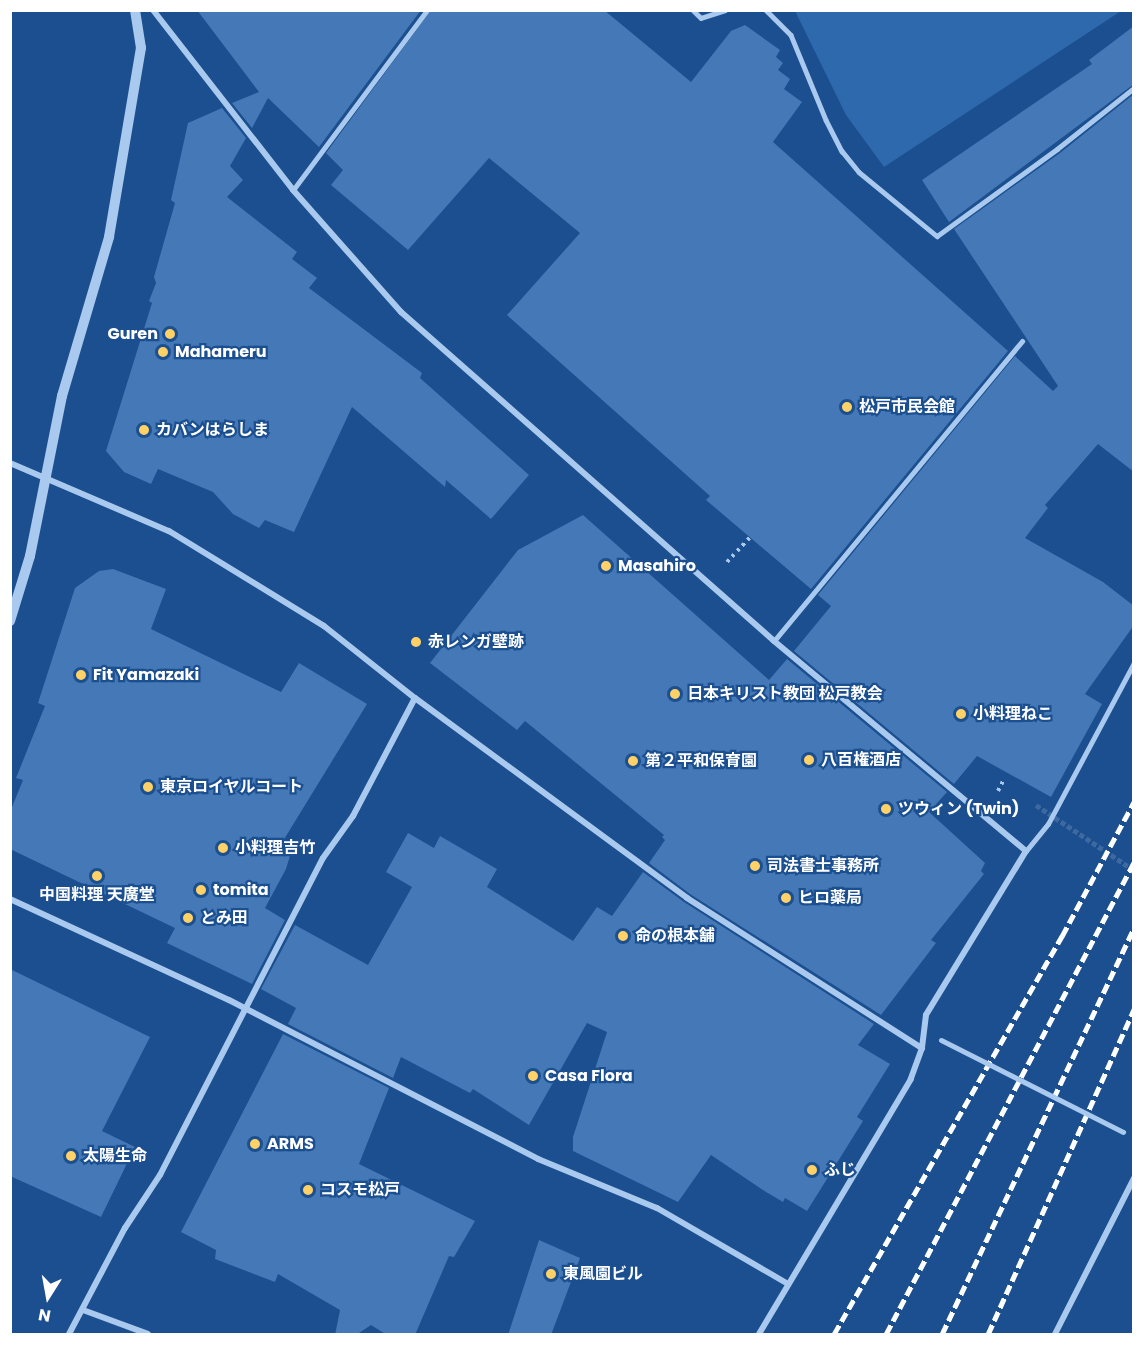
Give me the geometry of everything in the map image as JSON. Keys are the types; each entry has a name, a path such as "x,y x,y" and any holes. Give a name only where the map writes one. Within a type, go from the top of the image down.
{"street":[{"path":"10,621 30,556 48,478 62,396 109,237 141,48 135,10"},
{"path":"153,10 293,190 401,312 774,641 1026,851 926,1016 922,1048 910,1079 759,1335"},
{"path":"10,463 169,531 324,626 415,698 687,898 922,1048"},
{"path":"69,1335 125,1228 160,1175 323,858 353,816 415,698"},
{"path":"10,899 229,1000 246,1011 538,1159 657,1208 788,1284"},
{"path":"941,1040 1123,1132"},
{"path":"1055,1335 1134,1178"},
{"path":"82,1310 148,1335"}],"lane":[{"path":"293,190 427,10"},
{"path":"693,10 701,18 725,10"},
{"path":"766,10 791,35 826,120 842,151 860,172 938,236 1057,149 1134,88"},
{"path":"774,641 1022,342"},
{"path":"1026,851 1048,824 1134,663"}],"path":[{"path":"723,567 750,537"}],"shaded area":[{"path":"795,11 1121,11 884,167 846,115"}],"building":[{"path":"197,10 421,10 319,147 268,98 252,128 232,103 259,92"},
{"path":"431,10 604,10 691,82 731,31 745,25 780,50 776,57 783,63 778,70 790,79 784,89 802,102 773,142 1008,351 811,589 706,500 710,496 507,315 580,233 489,158 408,250 331,185 343,170 326,153"},
{"path":"1134,26 1134,84 949,222 922,180 1092,64 1089,60"},
{"path":"1134,94 1134,472 1098,444 1045,505 1048,508 1025,538 1103,582 1134,606 1134,625 1085,694 1102,704 1051,797 977,756 954,784 794,651 831,606 818,595 1015,356 1053,391 1058,386 954,229 1060,153"},
{"path":"222,108 246,138 230,166 243,180 227,197 297,252 292,259 317,278 309,288 422,373 420,378 529,475 491,519 446,480 445,487 352,407 294,532 265,520 259,528 233,514 213,492 158,469 151,484 124,472 106,451 152,303 149,301 156,283 154,277 175,203 171,200 188,123"},
{"path":"583,515 769,680 787,659 947,792 929,812 985,863 981,871 984,874 931,940 936,943 881,1015 690,894 649,863 665,840 662,837 664,835 525,721 517,730 430,663 518,550"},
{"path":"113,569 166,589 151,629 281,692 299,663 367,704 283,841 293,846 286,869 265,908 285,920 252,984 167,943 175,928 10,849 10,812 23,780 16,778 45,706 38,703 75,588 99,571"},
{"path":"408,833 434,848 440,836 497,869 487,887 573,941 597,907 612,916 643,872 684,902 874,1024 858,1045 890,1064 857,1117 863,1121 807,1211 785,1198 783,1202 711,1155 678,1202 573,1151 573,1137 607,1032 587,1023 529,1125 473,1089 470,1093 401,1057 393,1078 288,1024 296,1008 261,989 295,925 368,965 412,887 386,872"},
{"path":"10,969 150,1037 102,1131 135,1147 101,1217 10,1176"},
{"name":"コスモ松戸","path":"283,1034 389,1088 359,1164 475,1221 454,1257 449,1256 415,1335 387,1335 371,1325 356,1335 335,1335 340,1310 278,1274 275,1282 215,1259 216,1250 181,1232"},
{"name":"東風園ビル","path":"539,1240 580,1258 551,1335 508,1335"}],"tunnel":[{"path":"1036,805 1134,870"}],"railway":[{"path":"834,1334 1062,936 1134,802"},
{"path":"886,1334 1134,862"},
{"path":"942,1334 1134,928"},
{"path":"988,1334 1134,1009"}],"place":[{"name":"Guren","path":"170,334"},
{"name":"Mahameru","path":"163,352"},
{"name":"松戸市民会館","path":"847,407"},
{"name":"カバンはらしま","path":"144,430"},
{"name":"Masahiro","path":"606,566"},
{"name":"赤レンガ壁跡","path":"416,642"},
{"name":"Fit Yamazaki","path":"81,675"},
{"name":"日本キリスト教団 松戸教会","path":"675,694"},
{"name":"小料理ねこ","path":"961,714"},
{"name":"八百権酒店","path":"809,760"},
{"name":"第２平和保育園","path":"633,761"},
{"name":"東京ロイヤルコート","path":"148,787"},
{"name":"ツウィン (Twin)","path":"886,809"},
{"name":"小料理吉竹","path":"223,848"},
{"name":"司法書士事務所","path":"755,866"},
{"name":"中国料理 天廣堂","path":"97,876"},
{"name":"tomita","path":"201,890"},
{"name":"ヒロ薬局","path":"786,898"},
{"name":"とみ田","path":"188,918"},
{"name":"命の根本舗","path":"623,936"},
{"name":"Casa Flora","path":"533,1076"},
{"name":"ARMS","path":"255,1144"},
{"name":"太陽生命","path":"71,1156"},
{"name":"ふじ","path":"812,1170"},
{"name":"コスモ松戸","path":"308,1190"},
{"name":"東風園ビル","path":"551,1274"}]}
